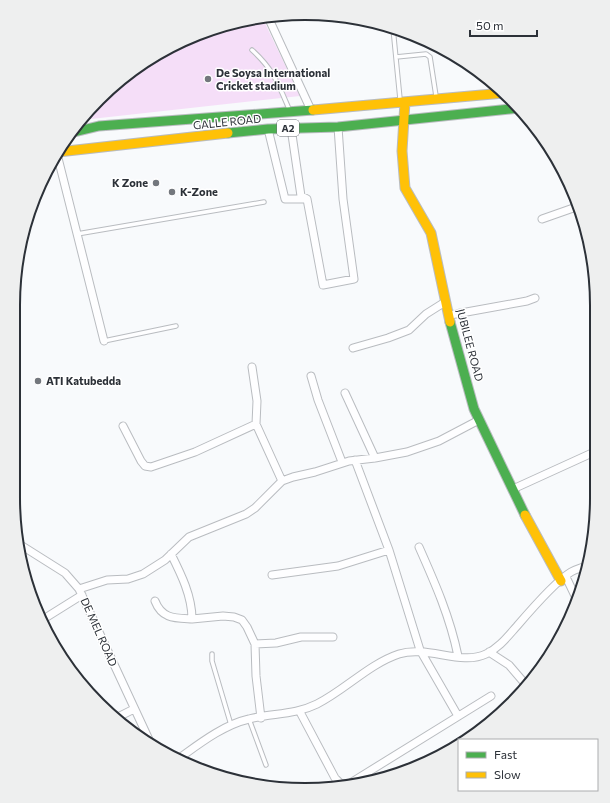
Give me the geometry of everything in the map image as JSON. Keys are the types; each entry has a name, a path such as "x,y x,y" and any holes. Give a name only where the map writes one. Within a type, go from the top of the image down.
{"main road":[{"name":"GALLE ROAD","path":"80,131 99,126 290,112 496,94"},
{"name":"JUBILEE ROAD","path":"403,102 405,120 402,150 406,188 431,233 445,302 450,315 474,409 488,441 533,532 563,579"},
{"name":"GALLE ROAD","path":"65,152 273,129 338,127 512,109"},
{"path":"273,129 277,113"}],"street":[{"path":"270,22 310,110"},
{"path":"307,199 323,285 354,279 343,199 338,127"},
{"path":"291,128 301,196 307,199"},
{"path":"273,129 285,199 307,199"},
{"path":"59,161 104,341"},
{"path":"542,219 573,208"},
{"path":"450,315 536,298"},
{"path":"353,348 409,330 426,314 445,302"},
{"path":"252,367 257,401 256,424 282,481"},
{"path":"311,376 318,400 342,462"},
{"path":"345,393 375,458"},
{"path":"46,617 81,592 107,580 128,579 143,574 171,554 189,537 246,514 255,508 282,481 342,462 407,452 438,441 479,420"},
{"path":"123,426 141,461 145,466 151,467 195,452 256,424"},
{"path":"513,489 590,456"},
{"path":"355,460 389,550 420,650 458,716"},
{"name":"DE MEL ROAD","path":"24,547 65,573 81,592 146,735"},
{"path":"420,547 452,628 458,656"},
{"path":"272,575 338,566 389,550"},
{"path":"171,554 189,596 192,609 192,619"},
{"path":"183,756 231,725 250,719 300,712 316,705 344,689 385,661 400,654 420,650 458,656 476,657 489,652 500,644 563,579 571,572 581,568"},
{"path":"563,579 573,594"},
{"path":"155,601 158,610 170,617 192,619 223,616 238,619 247,627 255,644 256,676 261,718"},
{"path":"255,644 280,642 301,637 333,636"},
{"path":"489,652 509,665 523,681"},
{"path":"365,777 491,696"},
{"path":"121,715 134,709"},
{"path":"300,712 331,771 339,781"}],"lane":[{"path":"394,34 403,102"},
{"path":"252,50 267,63 274,73 290,112"},
{"path":"396,57 426,54 430,57 436,99"},
{"path":"76,234 264,202"},
{"path":"104,341 176,326"},
{"path":"212,654 231,725"},
{"path":"250,719 266,765"}],"shaded area":[{"name":"De Soysa International Cricket stadium","path":"265,23 300,96 89,119 103,103 132,79 147,68 179,49 213,35 249,25"}],"traffic: fast":[{"path":"228,133 268,129 338,127 512,109"},
{"path":"80,131 99,126 313,110"},
{"path":"450,322 474,409 525,515"}],"traffic: slow":[{"path":"313,110 496,94"},
{"path":"405,102 402,151 405,188 431,233 450,322"},
{"path":"65,151 228,133"},
{"path":"525,515 561,581"}],"place":[{"name":"De Soysa International Cricket stadium","path":"208,79"},
{"name":"K Zone","path":"156,183"},
{"name":"K-Zone","path":"172,192"},
{"name":"ATI Katubedda","path":"38,381"}]}
